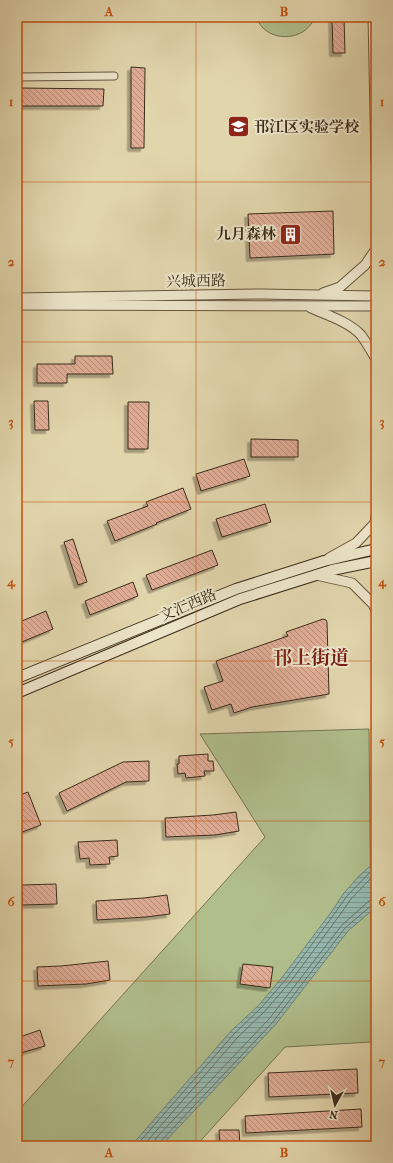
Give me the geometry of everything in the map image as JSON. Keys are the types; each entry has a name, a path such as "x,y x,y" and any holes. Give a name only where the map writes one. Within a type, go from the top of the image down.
{"main road":[{"name":"文汇西路","path":"17,678 236,589 324,561 376,549"},
{"name":"文汇西路","path":"17,692 240,599 332,570 376,561"}],"street":[{"path":"373,17 376,162"},
{"path":"17,77 114,76"},
{"path":"317,295 340,287 365,265 376,249"},
{"name":"兴城西路","path":"17,298 261,294 376,296"},
{"name":"兴城西路","path":"17,305 376,306"},
{"path":"306,305 341,321 360,334 376,359"},
{"path":"324,561 356,543 375,523 376,517"},
{"path":"316,575 352,583 373,604 376,610"}],"green space":[{"path":"257,17 315,17 306,30 299,34 284,37 270,33 262,27"},
{"path":"369,729 372,1042 285,1047 196,1146 17,1146 17,1112 265,837 200,734"}],"water":[{"path":"376,861 376,907 348,931 276,1024 161,1146 131,1146 231,1031 259,1005 284,975 344,893 359,876"}],"building":[{"path":"332,17 344,17 345,53 333,53"},
{"path":"131,67 145,68 144,148 131,148"},
{"path":"21,88 104,89 103,106 21,106"},
{"name":"九月森林","path":"333,211 334,254 250,258 248,214"},
{"path":"75,356 112,356 113,374 67,374 67,383 37,383 37,364 75,364"},
{"path":"34,401 48,401 49,430 35,430"},
{"path":"128,402 149,402 148,449 128,449"},
{"path":"251,439 298,440 298,457 251,457"},
{"path":"244,459 250,476 201,491 196,474"},
{"path":"183,488 191,509 115,541 107,521 148,506 146,502"},
{"path":"265,504 271,522 222,537 216,519"},
{"path":"73,539 87,582 78,585 64,542"},
{"path":"212,550 218,565 152,590 146,575"},
{"path":"133,582 138,596 90,615 85,601"},
{"path":"46,611 53,629 17,644 17,623"},
{"path":"323,619 327,622 329,694 252,707 234,713 231,704 212,710 204,687 223,681 216,661 288,636 286,632"},
{"path":"208,754 208,761 213,761 214,771 204,771 205,776 186,778 185,773 178,774 177,764 179,764 179,756"},
{"path":"149,761 149,781 126,782 67,811 59,793 123,762"},
{"path":"28,792 41,825 17,834 17,796"},
{"path":"236,812 239,831 215,835 166,837 165,818"},
{"path":"117,840 118,856 109,857 110,864 90,865 89,858 80,859 78,842"},
{"path":"56,884 57,904 22,905 22,885"},
{"path":"167,895 170,914 97,920 96,901"},
{"path":"108,961 110,980 86,984 38,986 37,967"},
{"path":"243,964 273,967 270,988 240,984"},
{"path":"40,1030 45,1046 17,1054 17,1038"},
{"path":"357,1069 358,1093 269,1097 268,1073"},
{"path":"361,1109 362,1127 246,1133 245,1116"},
{"path":"219,1130 239,1130 240,1146 220,1146"}],"place":[{"name":"邗江区实验学校","path":"239,127"},
{"name":"九月森林","path":"291,234"}],"district":[{"name":"邗上街道","path":"311,657"}]}
